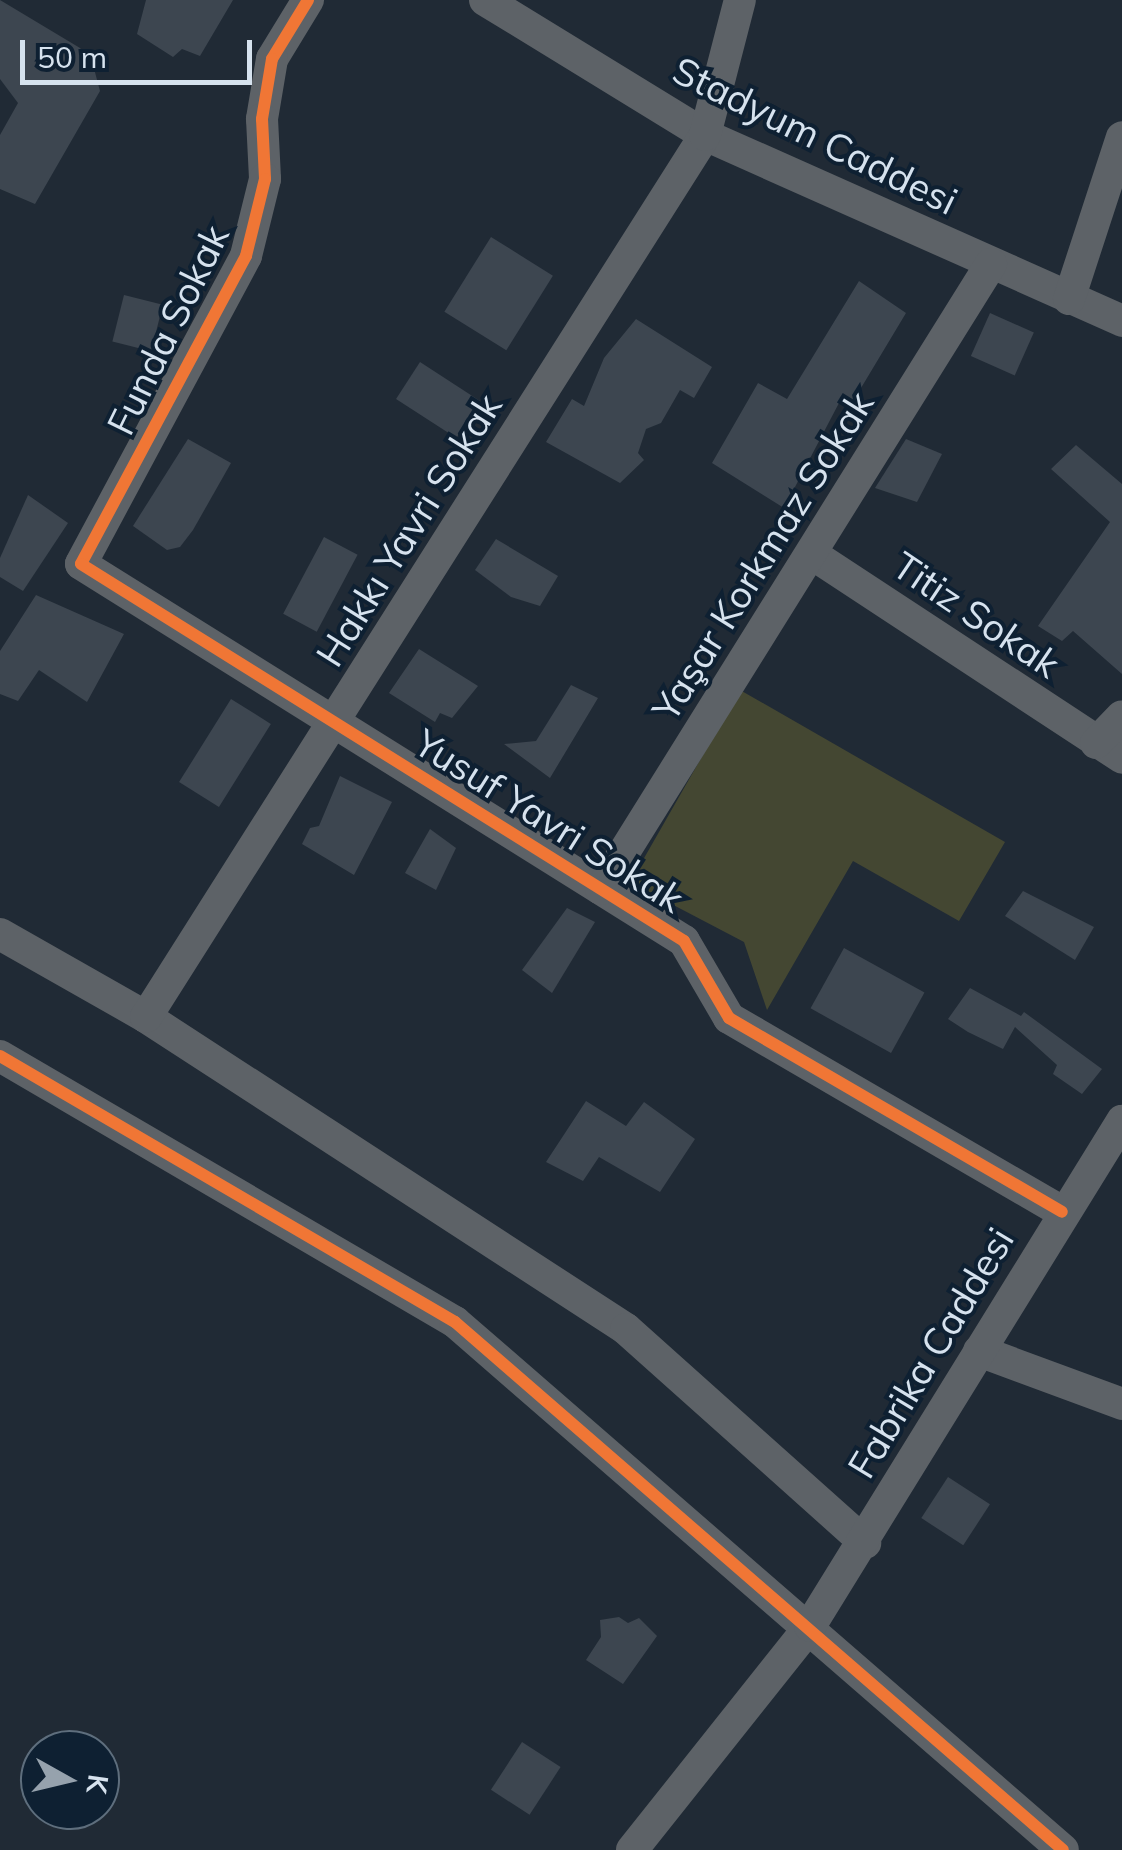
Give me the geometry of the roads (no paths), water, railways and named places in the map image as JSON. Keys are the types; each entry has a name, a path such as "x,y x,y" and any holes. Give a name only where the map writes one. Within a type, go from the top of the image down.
{"street":[{"name":"Funda Sokak","path":"81,564 246,256 265,179 262,119 272,60 308,0"},
{"name":"Stadyum Caddesi","path":"485,0 705,135 1122,321"},
{"name":"Hakkı Yavri Sokak","path":"146,1017 705,135 740,0"},
{"path":"1069,299 1122,138"},
{"name":"Yaşar Korkmaz Sokak","path":"601,889 991,264"},
{"name":"Titiz Sokak","path":"812,554 1109,751 1122,716"},
{"name":"Yusuf Yavri Sokak","path":"81,564 684,940 729,1018 1062,1212"},
{"path":"0,934 146,1017 626,1328 865,1542"},
{"path":"0,1056 454,1322 810,1626 1063,1850"},
{"name":"Fabrika Caddesi","path":"632,1850 810,1626 865,1542 1062,1212 1122,1121"},
{"path":"979,1351 1122,1404"}]}
